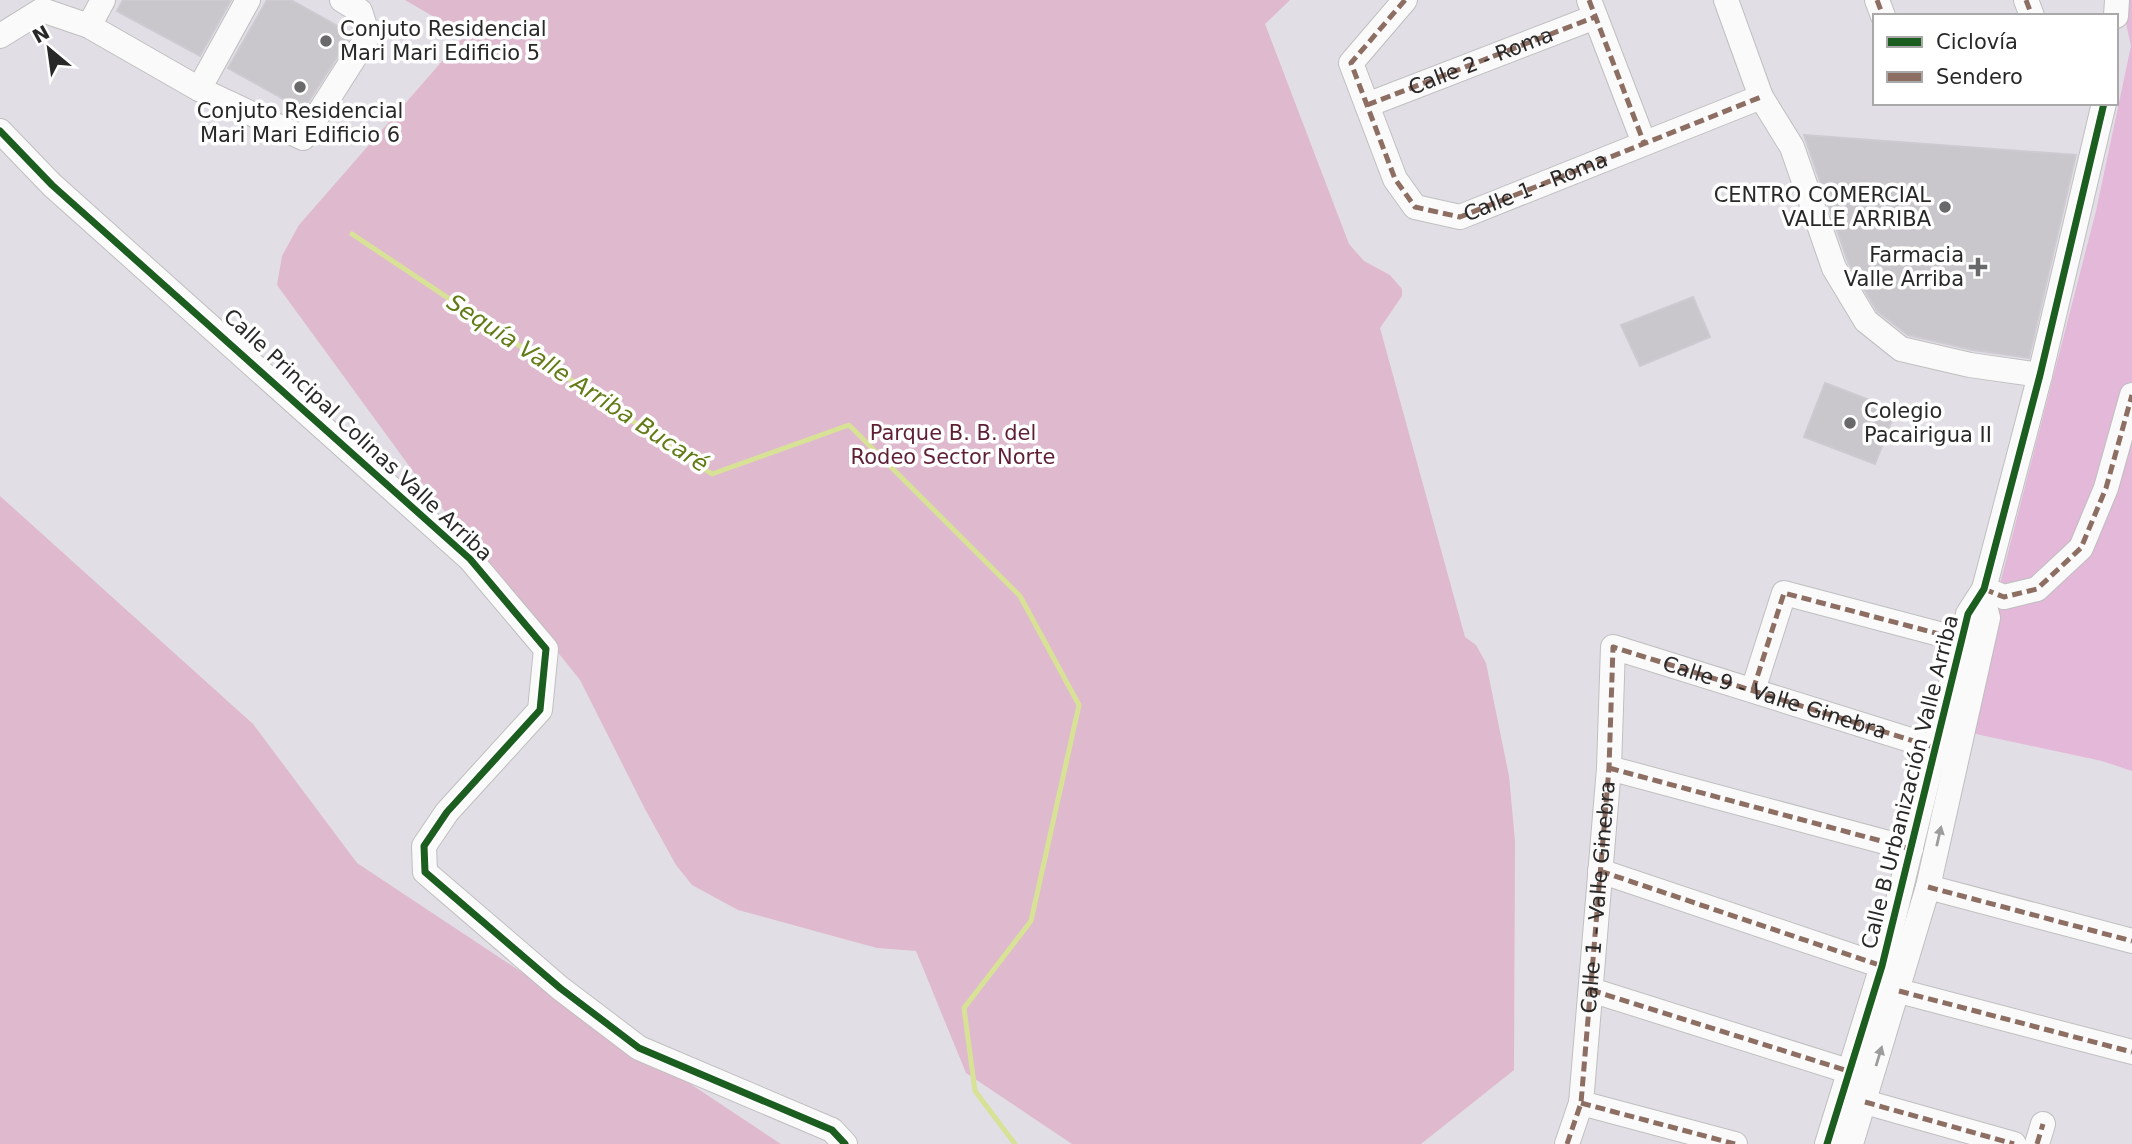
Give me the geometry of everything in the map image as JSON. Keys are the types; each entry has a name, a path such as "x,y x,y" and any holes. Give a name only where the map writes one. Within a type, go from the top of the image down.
{"street":[{"path":"80,22 103,0"},
{"path":"199,89 248,0"},
{"path":"0,36 42,10 80,22 199,89 303,138 368,36 360,11 342,0"},
{"name":"Calle 1 - Roma","path":"1405,0 1351,63 1395,179 1415,207 1460,218 1761,97"},
{"path":"1726,0 1761,97 1792,146 1834,268 1866,321 1901,349 1970,365 2040,375"},
{"path":"1592,9 1644,143"},
{"name":"Calle 2 - Roma","path":"1367,105 1592,9"},
{"name":"Calle B Urbanización Valle Arriba","path":"1828,1144 1882,966 1968,614 1983,592 2040,375 2104,105"},
{"name":"Calle Principal Colinas Valle Arriba","path":"0,131 52,185 470,559 546,649 540,710 447,812 424,846 425,872 560,988 639,1048 832,1130 845,1144"},
{"path":"1983,592 2004,597 2037,589 2081,548 2106,488 2132,395"},
{"name":"Calle B Urbanización Valle Arriba","path":"1851,1144 1928,887 1988,618 1983,592"},
{"path":"1753,690 1784,593 1962,640"},
{"name":"Calle 9 - Valle Ginebra","path":"1613,647 1936,748"},
{"name":"Calle 1 - Valle Ginebra","path":"1567,1144 1581,1103 1609,768 1613,647"},
{"path":"1609,768 1911,849"},
{"path":"1601,871 1882,966"},
{"path":"1928,887 2132,941"},
{"path":"1591,990 1851,1072"},
{"path":"1899,991 2132,1052"},
{"path":"1865,1102 2014,1144"},
{"path":"1581,1103 1735,1144"}],"green space":[{"name":"Parque B. B. del Rodeo Sector Norte","path":"405,0 1290,0 1265,24 1349,244 1364,261 1390,275 1402,289 1402,296 1380,328 1465,637 1476,645 1486,663 1509,776 1515,841 1514,1070 1421,1144 1072,1144 966,1073 916,951 877,948 738,910 692,885 676,865 645,809 580,680 415,474 277,285 282,256 299,225 465,35"},
{"path":"0,496 253,724 357,863 781,1144 0,1144"}],"shaded area":[{"path":"2121,0 2132,0 2132,771 2102,761 1962,731 2096,211 2131,46"}],"building":[{"path":"123,0 231,0 200,56 117,11"},
{"path":"267,0 291,0 352,34 303,110 228,68"},
{"name":"CENTRO COMERCIAL VALLE ARRIBA","path":"1804,135 2076,155 2029,358 1973,350 1908,335 1877,311 1848,262"},
{"path":"1693,297 1710,337 1640,366 1621,325"},
{"name":"Colegio Pacairigua II","path":"1825,383 1896,410 1875,464 1804,437"}],"waterway":[{"name":"Sequía Valle Arriba Bucaré","path":"352,234 712,474 849,425 1020,596 1079,705 1031,921 964,1008 975,1091 1015,1144"}],"marked path":[{"path":"1405,0 1351,63 1395,179 1415,207 1460,217 1761,97"},
{"path":"1589,0 1644,143"},
{"path":"1877,0 1882,14"},
{"path":"2026,0 2031,14"},
{"path":"1367,105 1595,17"},
{"path":"1984,589 2004,597 2037,589 2081,548 2106,488 2132,395"},
{"path":"1753,690 1784,593 1962,640"},
{"path":"1567,1144 1581,1103 1609,768 1613,647 1936,748"},
{"path":"1609,768 1911,849"},
{"path":"1600,871 1882,966"},
{"path":"1928,887 2132,941"},
{"path":"1591,990 1851,1072"},
{"path":"1899,991 2132,1052"},
{"path":"1865,1102 2014,1144"},
{"path":"1581,1103 1735,1144"},
{"path":"2037,1144 2043,1124"}],"cycle path":[{"path":"1827,1144 1882,966 1968,614 1984,589 2040,375 2104,105"},
{"path":"0,131 52,185 470,559 546,649 540,710 447,812 424,846 425,872 560,988 639,1048 832,1130 845,1144"}],"place":[{"name":"Conjuto Residencial Mari Mari Edificio 5","path":"326,41"},
{"name":"Conjuto Residencial Mari Mari Edificio 6","path":"300,87"},
{"name":"CENTRO COMERCIAL VALLE ARRIBA","path":"1945,207"},
{"name":"Farmacia Valle Arriba","path":"1978,267"},
{"name":"Colegio Pacairigua II","path":"1850,423"}]}
